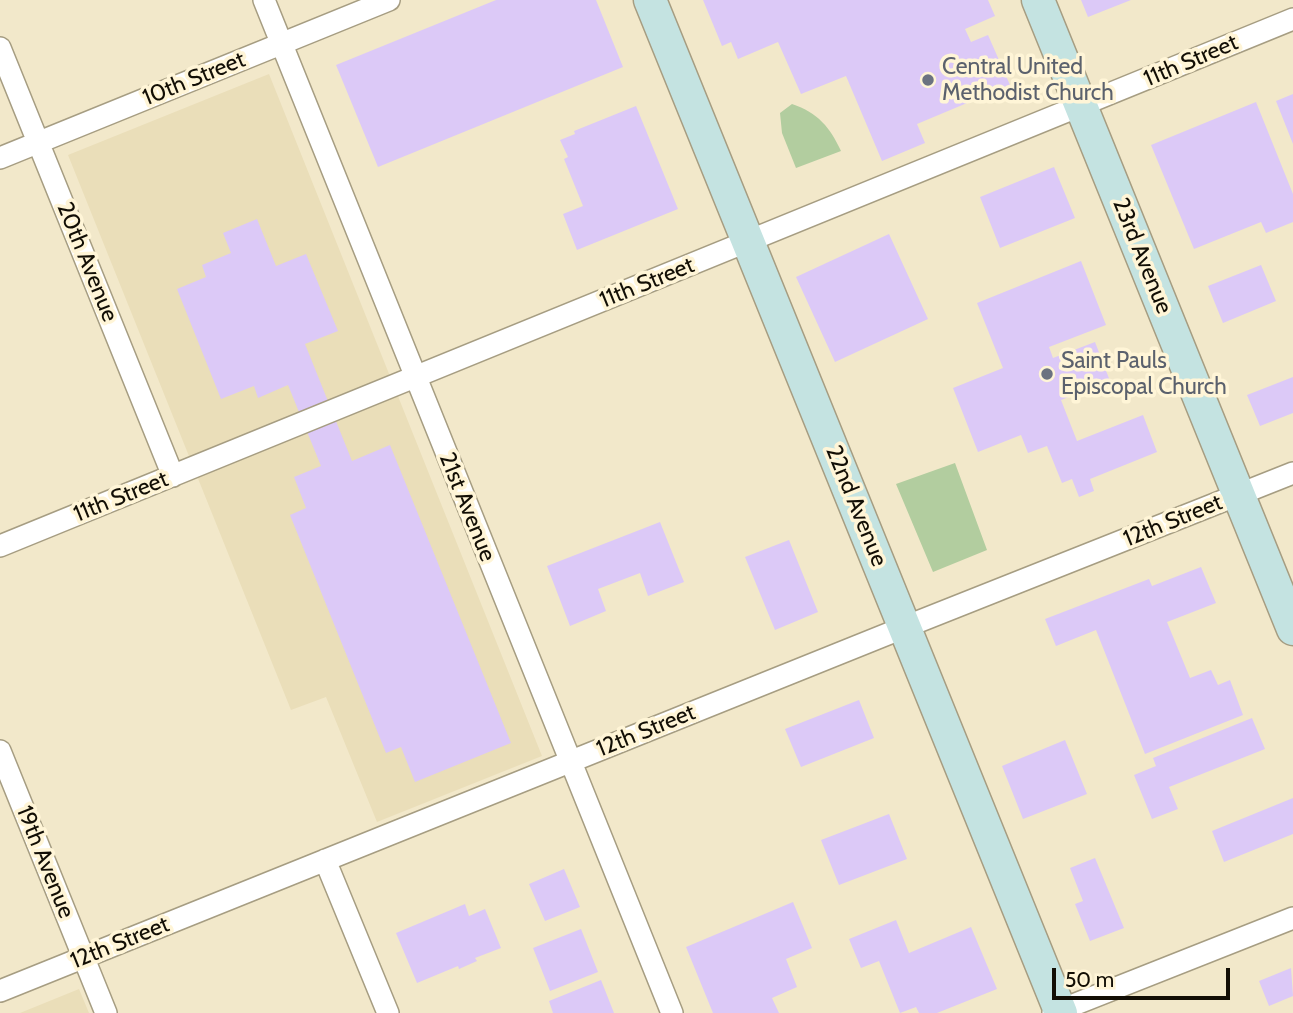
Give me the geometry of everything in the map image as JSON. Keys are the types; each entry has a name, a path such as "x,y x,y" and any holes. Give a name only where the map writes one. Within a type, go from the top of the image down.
{"main road":[{"name":"22nd Avenue","path":"650,0 905,626 1058,1012"},
{"name":"23rd Avenue","path":"1038,0 1293,629"}],"street":[{"name":"21st Avenue","path":"264,0 672,1013"},
{"name":"10th Street","path":"0,158 389,0"},
{"name":"11th Street","path":"0,546 1293,19"},
{"name":"20th Avenue","path":"0,48 173,476"},
{"name":"12th Street","path":"0,991 905,626 1293,473"},
{"name":"19th Avenue","path":"0,751 106,1013"},
{"path":"326,860 388,1013"},
{"path":"1058,1012 1293,918"}],"shaded area":[{"path":"269,74 542,756 377,822 326,697 291,710 68,155"},
{"path":"79,989 89,1013 20,1013"}],"green space":[{"path":"792,104 822,122 841,151 796,168 782,133 780,113"},
{"path":"955,463 987,550 933,572 896,484"}],"building":[{"path":"496,0 596,0 623,67 378,167 336,65"},
{"name":"Central United Methodist Church","path":"703,0 988,0 995,16 965,29 971,42 988,35 1010,85 917,124 925,143 882,161 846,76 801,94 778,42 738,59 731,42 722,46"},
{"path":"1081,0 1131,0 1088,17"},
{"path":"1293,94 1293,144 1276,101"},
{"path":"1256,102 1293,194 1293,222 1266,233 1261,222 1194,249 1151,145"},
{"path":"636,106 678,209 577,250 563,214 583,206 564,159 568,157 560,140 575,134 574,131"},
{"path":"1054,167 1075,218 1000,248 980,197"},
{"path":"257,219 276,266 306,254 338,331 305,344 352,461 390,445 511,743 415,782 401,747 386,753 290,515 306,508 294,477 321,466 288,385 258,398 254,386 221,399 177,289 206,277 202,265 231,253 223,233"},
{"path":"889,234 928,319 835,362 796,277"},
{"name":"Saint Pauls Episcopal Church","path":"1081,261 1106,325 1049,347 1053,358 1095,342 1110,381 1061,400 1077,441 1143,415 1157,452 1090,479 1094,491 1079,497 1072,479 1062,483 1047,446 1028,453 1021,435 978,452 953,388 1003,368 977,303"},
{"path":"1261,265 1276,301 1223,323 1208,286"},
{"path":"1293,377 1293,413 1260,426 1247,395"},
{"path":"660,522 684,582 648,596 640,573 598,589 606,611 570,626 547,566"},
{"path":"789,540 818,612 775,630 745,557"},
{"path":"1201,567 1216,603 1167,622 1190,678 1211,670 1218,685 1230,680 1243,715 1145,754 1096,630 1056,646 1045,619 1149,579 1152,586"},
{"path":"859,700 874,738 801,767 785,729"},
{"path":"1252,718 1265,749 1169,787 1178,809 1152,819 1134,775 1156,766 1153,758"},
{"path":"1065,740 1087,794 1023,819 1002,766"},
{"path":"1293,798 1293,834 1224,862 1212,831"},
{"path":"889,814 907,859 839,885 821,840"},
{"path":"1095,858 1124,928 1090,941 1075,904 1083,901 1070,868"},
{"path":"564,869 580,907 545,921 529,884"},
{"path":"793,902 812,948 786,959 797,987 772,998 779,1013 713,1013 686,947"},
{"path":"465,904 469,916 485,909 501,948 475,958 477,961 459,969 458,966 417,983 396,933"},
{"path":"896,920 909,953 971,927 997,989 937,1013 919,1013 916,1007 900,1013 879,961 861,968 849,939"},
{"path":"581,929 598,972 550,991 533,948"},
{"path":"1291,968 1293,996 1269,1006 1259,981"},
{"path":"601,980 614,1013 553,1013 549,1001"}],"place":[{"name":"Central United Methodist Church","path":"928,80"},
{"name":"Saint Pauls Episcopal Church","path":"1047,374"}]}
